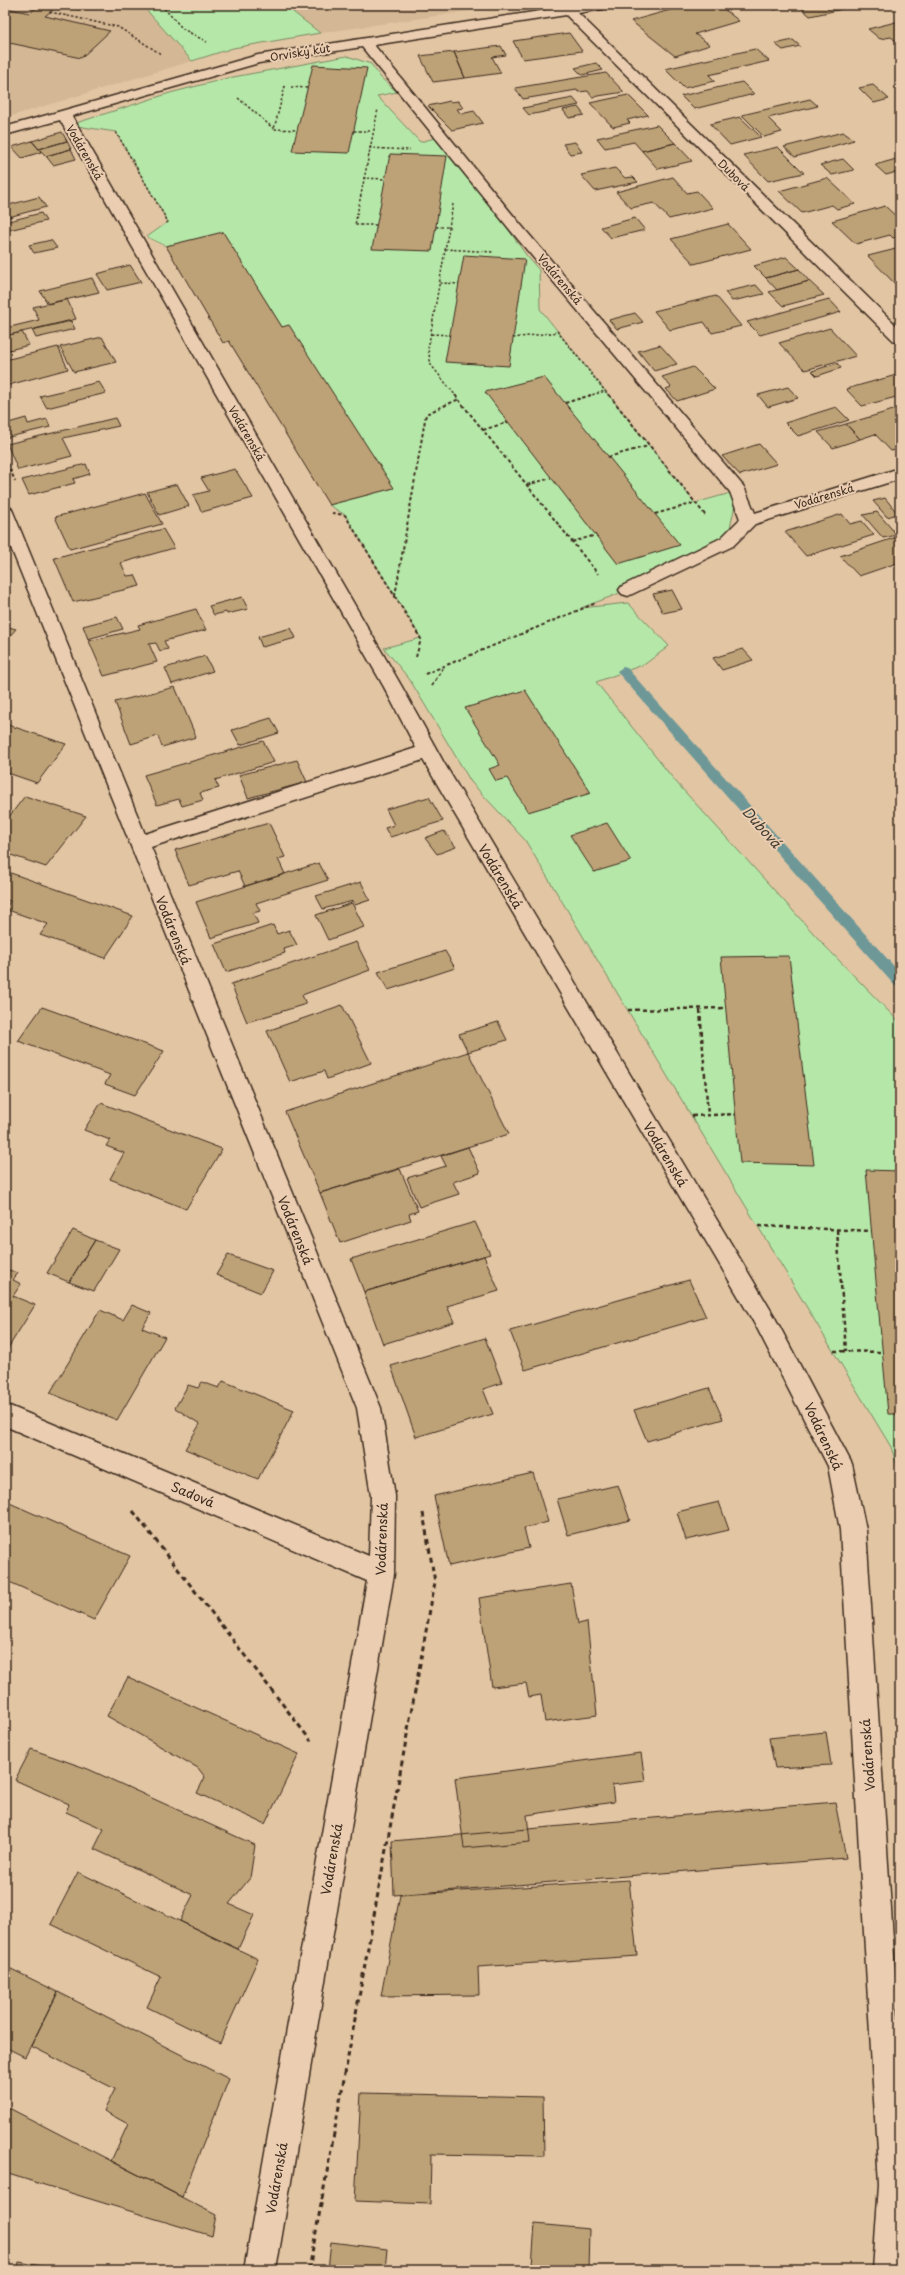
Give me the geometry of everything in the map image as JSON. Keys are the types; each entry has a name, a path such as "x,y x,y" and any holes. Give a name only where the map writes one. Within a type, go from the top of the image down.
{"street":[{"name":"Orviský kút","path":"5,131 258,59 566,8 603,5"},
{"name":"Dubová","path":"566,8 900,338"},
{"name":"Vodárenská","path":"365,42 552,270 738,491 749,520"},
{"name":"Vodárenská","path":"64,115 393,687 428,751 765,1321 840,1464 853,1530 894,2184 889,2270"},
{"name":"Vodárenská","path":"622,593 727,542 749,520 900,473"},
{"name":"Vodárenská","path":"5,512 368,1408 383,1496 380,1574 260,2270"},
{"path":"139,843 428,751"},
{"name":"Sadová","path":"5,1415 380,1574"}],"path":[{"path":"161,5 184,29 209,42"},
{"path":"50,12 118,27 165,56"},
{"path":"274,129 287,80"},
{"path":"235,95 274,129 297,130"},
{"path":"376,225 355,225 372,131 379,102"},
{"path":"354,131 372,131"},
{"path":"369,148 416,150"},
{"path":"393,687 622,593 572,542 431,365 428,349 461,160"},
{"path":"363,178 385,179"},
{"path":"436,227 449,227"},
{"path":"445,249 496,253"},
{"path":"440,283 459,284"},
{"path":"553,326 648,446 727,542"},
{"path":"513,338 558,332"},
{"path":"431,334 450,335"},
{"path":"565,403 605,392"},
{"path":"395,596 426,414 458,399"},
{"path":"483,430 508,422"},
{"path":"608,457 648,446"},
{"path":"527,485 551,478"},
{"path":"655,514 695,503"},
{"path":"572,542 596,535"},
{"path":"628,1010 700,1010 726,1008"},
{"path":"700,1010 708,1115"},
{"path":"692,1116 736,1114"},
{"path":"759,1226 872,1231"},
{"path":"837,1230 846,1351"},
{"path":"834,1351 882,1352"},
{"path":"130,1507 314,1745"}],"shaded area":[{"path":"5,5 142,5 192,61 5,118"},
{"path":"284,5 510,5 320,33"}],"green space":[{"path":"142,5 284,5 320,33 233,48 192,61"},
{"path":"347,56 371,64 381,78 397,92 377,96 420,142 439,137 461,160 526,255 539,270 540,309 695,503 738,491 727,542 615,595 581,608 628,603 669,646 645,664 596,682 675,781 824,945 900,1023 900,1475 891,1447 525,840 471,782 410,680 384,648 421,638 345,515 329,505 393,488 282,327 223,233 166,246 147,237 168,222 116,132 70,125 170,93 228,78"}],"building":[{"path":"39,5 58,5 45,16 110,31 81,58 5,42 5,8 30,13"},
{"path":"58,5 84,5 79,10"},
{"path":"688,5 719,5 739,21 695,34 710,45 675,56 631,21"},
{"path":"798,5 850,5 852,7 810,16"},
{"path":"769,6 789,6 775,10"},
{"path":"900,21 900,44 891,37 880,39 868,29"},
{"path":"569,33 582,51 523,59 513,41"},
{"path":"793,40 800,46 783,50 775,44"},
{"path":"501,46 506,55 492,57 501,73 465,78 454,52"},
{"path":"755,49 769,61 709,75 715,81 684,88 665,69"},
{"path":"454,52 465,78 433,82 420,56"},
{"path":"596,63 603,70 582,75 575,68"},
{"path":"313,65 367,68 349,153 292,151"},
{"path":"606,73 624,92 592,97 588,91 578,92 577,90 523,99 515,88"},
{"path":"742,82 754,94 694,109 681,96"},
{"path":"873,85 889,99 874,103 859,88"},
{"path":"628,95 648,115 627,120 630,123 613,127 590,103"},
{"path":"573,98 579,105 529,115 523,108"},
{"path":"810,99 818,106 768,118 782,132 764,137 742,115"},
{"path":"450,101 458,101 463,108 457,109 461,114 474,111 483,123 452,130 428,106"},
{"path":"578,107 584,115 569,118 563,110"},
{"path":"740,117 761,137 730,145 710,124"},
{"path":"657,125 675,143 642,151 634,142 605,148 597,138"},
{"path":"62,132 67,141 39,149 32,141"},
{"path":"843,132 854,140 795,157 784,147"},
{"path":"32,141 41,152 22,158 12,147"},
{"path":"67,141 71,149 46,156 39,149"},
{"path":"575,142 582,152 570,154 563,144"},
{"path":"675,143 692,161 658,169 642,151"},
{"path":"778,147 804,173 768,181 743,155"},
{"path":"71,149 76,159 53,165 46,156"},
{"path":"390,154 447,156 432,251 372,249"},
{"path":"900,158 900,171 886,175 875,165"},
{"path":"843,159 854,170 832,175 820,165"},
{"path":"615,168 625,178 633,177 638,182 595,191 581,175"},
{"path":"673,177 687,193 697,191 713,208 669,219 654,203 631,208 616,192"},
{"path":"827,178 855,204 837,209 832,205 802,213 779,191"},
{"path":"39,197 46,207 5,218 5,206"},
{"path":"885,206 900,220 900,236 893,238 890,235 856,244 832,221"},
{"path":"41,213 46,221 5,231 5,222"},
{"path":"635,218 645,230 611,238 601,227"},
{"path":"728,224 751,249 694,264 671,239"},
{"path":"223,232 282,327 289,325 394,488 329,505 229,341 223,343 166,246"},
{"path":"51,240 57,248 34,253 29,245"},
{"path":"900,248 900,286 898,287 868,256"},
{"path":"464,255 525,259 509,366 445,362"},
{"path":"786,257 799,269 766,278 754,266"},
{"path":"130,265 141,282 107,290 97,274"},
{"path":"799,269 809,281 777,290 766,278"},
{"path":"92,278 99,292 48,304 40,291"},
{"path":"809,281 824,295 783,306 769,292"},
{"path":"756,285 764,294 732,301 725,292"},
{"path":"716,296 741,326 712,333 704,322 670,330 654,311"},
{"path":"67,299 76,319 5,336 5,326 6,328 39,320 33,307"},
{"path":"829,299 841,312 760,335 747,322"},
{"path":"635,313 643,322 617,329 609,320"},
{"path":"71,321 75,329 36,338 32,330"},
{"path":"830,328 856,356 805,370 779,343"},
{"path":"22,332 29,345 5,351 5,336"},
{"path":"102,337 116,362 74,372 60,347"},
{"path":"660,345 677,364 654,371 638,351"},
{"path":"58,347 68,369 5,386 5,360"},
{"path":"837,363 841,368 817,376 812,371"},
{"path":"693,367 715,389 677,401 666,389 671,387 662,377"},
{"path":"900,374 900,396 862,406 846,389"},
{"path":"544,377 680,545 618,564 485,392"},
{"path":"99,382 106,393 47,408 40,396"},
{"path":"788,387 798,398 768,407 758,395"},
{"path":"836,407 849,420 798,436 785,423"},
{"path":"900,408 900,449 891,451 875,434 860,439 846,424"},
{"path":"26,418 28,424 47,419 50,427 5,438 5,424"},
{"path":"115,418 119,426 63,438 72,456 18,470 7,444"},
{"path":"846,424 860,439 833,448 818,432"},
{"path":"759,444 777,464 740,475 722,456"},
{"path":"86,464 90,474 73,479 75,483 29,495 22,480"},
{"path":"235,469 253,498 202,512 193,495 209,491 201,478"},
{"path":"177,484 189,506 159,515 147,492"},
{"path":"145,493 162,524 70,549 55,517"},
{"path":"885,498 898,514 887,517 873,501"},
{"path":"877,512 897,535 883,538 863,515"},
{"path":"842,514 850,524 862,521 874,535 806,556 785,532"},
{"path":"163,529 174,548 121,563 127,576 135,575 140,586 73,602 54,558"},
{"path":"900,536 900,562 859,576 840,556"},
{"path":"672,590 682,609 663,613 653,594"},
{"path":"242,597 248,609 227,614 226,612 214,615 209,606"},
{"path":"196,609 206,630 164,641 168,649 160,651 156,643 149,644 157,662 104,676 89,641 140,629 138,625"},
{"path":"117,617 123,629 88,639 83,626"},
{"path":"5,626 16,629 5,641"},
{"path":"291,628 296,638 262,647 258,637"},
{"path":"743,649 753,660 722,670 713,658"},
{"path":"205,656 213,671 172,684 165,668"},
{"path":"175,687 196,737 162,747 158,736 131,744 115,702"},
{"path":"525,690 591,793 528,812 507,778 496,781 489,769 500,765 465,708"},
{"path":"271,718 279,733 240,745 232,730"},
{"path":"5,724 66,744 37,783 5,772"},
{"path":"263,741 274,762 215,780 219,788 200,793 203,800 182,806 179,799 157,805 144,775"},
{"path":"297,760 307,782 248,798 239,775"},
{"path":"25,796 86,816 46,867 5,853 5,822"},
{"path":"429,797 443,821 390,837 385,828 394,825 386,809"},
{"path":"269,823 285,857 278,859 285,874 245,886 238,871 189,885 175,850"},
{"path":"607,823 631,861 594,872 570,835"},
{"path":"444,831 456,847 437,854 425,838"},
{"path":"319,863 328,880 256,903 260,911 253,913 258,923 211,938 196,902"},
{"path":"5,871 133,916 105,958 40,935 48,924 5,909 10,901 5,900"},
{"path":"361,882 370,900 355,905 353,901 323,909 316,896"},
{"path":"352,903 364,927 328,940 316,915"},
{"path":"273,925 277,934 289,930 297,945 284,949 285,953 226,972 214,944"},
{"path":"356,942 370,970 302,995 306,1004 247,1022 231,984"},
{"path":"445,951 455,968 388,990 378,972"},
{"path":"789,956 814,1165 740,1163 721,957"},
{"path":"342,1005 371,1063 327,1079 324,1071 290,1082 267,1031"},
{"path":"42,1007 164,1051 135,1095 105,1084 110,1075 18,1041"},
{"path":"498,1022 507,1040 468,1052 459,1034"},
{"path":"468,1052 509,1134 320,1193 285,1112"},
{"path":"101,1103 222,1149 186,1209 110,1179 124,1153 106,1146 110,1140 84,1130"},
{"path":"468,1147 480,1173 453,1182 459,1194 419,1207 407,1178 446,1166 441,1156"},
{"path":"400,1169 418,1211 409,1214 411,1220 340,1243 320,1193"},
{"path":"866,1170 900,1171 900,1414 888,1414"},
{"path":"475,1222 490,1254 364,1292 351,1259"},
{"path":"73,1230 95,1240 69,1282 47,1273"},
{"path":"95,1240 119,1249 94,1291 69,1282"},
{"path":"228,1255 273,1271 261,1293 216,1275"},
{"path":"484,1256 499,1291 447,1306 454,1322 383,1344 364,1292"},
{"path":"9,1270 18,1273 13,1280 21,1284 13,1296 35,1305 5,1353 5,1276"},
{"path":"689,1280 706,1317 525,1370 510,1331"},
{"path":"132,1305 151,1313 142,1328 165,1337 117,1420 50,1393 100,1310 123,1320"},
{"path":"485,1338 502,1383 483,1389 493,1414 416,1437 391,1366"},
{"path":"223,1381 294,1410 258,1479 185,1449 200,1424 175,1408 188,1385 198,1388 202,1382 219,1388"},
{"path":"709,1388 723,1419 647,1441 634,1410"},
{"path":"533,1473 548,1522 524,1528 529,1548 449,1566 434,1496"},
{"path":"618,1485 630,1520 568,1535 557,1499"},
{"path":"5,1501 130,1556 94,1620 5,1580"},
{"path":"719,1502 729,1530 686,1540 677,1512"},
{"path":"571,1584 578,1624 587,1622 597,1715 545,1722 541,1695 529,1697 526,1683 492,1687 479,1598"},
{"path":"128,1677 299,1754 265,1824 197,1793 205,1777 198,1768 107,1716"},
{"path":"826,1732 831,1765 775,1768 769,1738"},
{"path":"31,1749 88,1769 255,1845 250,1878 229,1904 254,1915 238,1949 180,1921 193,1895 94,1849 104,1829 66,1812 69,1804 15,1780"},
{"path":"641,1753 645,1781 612,1785 614,1802 527,1815 530,1842 464,1848 455,1778"},
{"path":"835,1802 846,1858 394,1895 392,1841"},
{"path":"78,1872 258,1959 220,2043 147,2007 161,1977 51,1924"},
{"path":"629,1880 637,1956 478,1967 479,1995 381,1996 400,1895"},
{"path":"5,1966 58,1992 25,2057 5,2047"},
{"path":"58,1992 229,2079 182,2197 111,2161 128,2124 104,2111 115,2089 31,2046"},
{"path":"361,2093 543,2097 544,2156 431,2154 430,2204 355,2201"},
{"path":"5,2106 216,2215 212,2236 5,2173"},
{"path":"535,2224 589,2229 588,2270 532,2266"},
{"path":"331,2242 387,2249 385,2270 328,2270"},
{"path":"19,2262 65,2270 17,2270"}],"waterway":[{"name":"Dubová","path":"623,671 900,982"}]}
